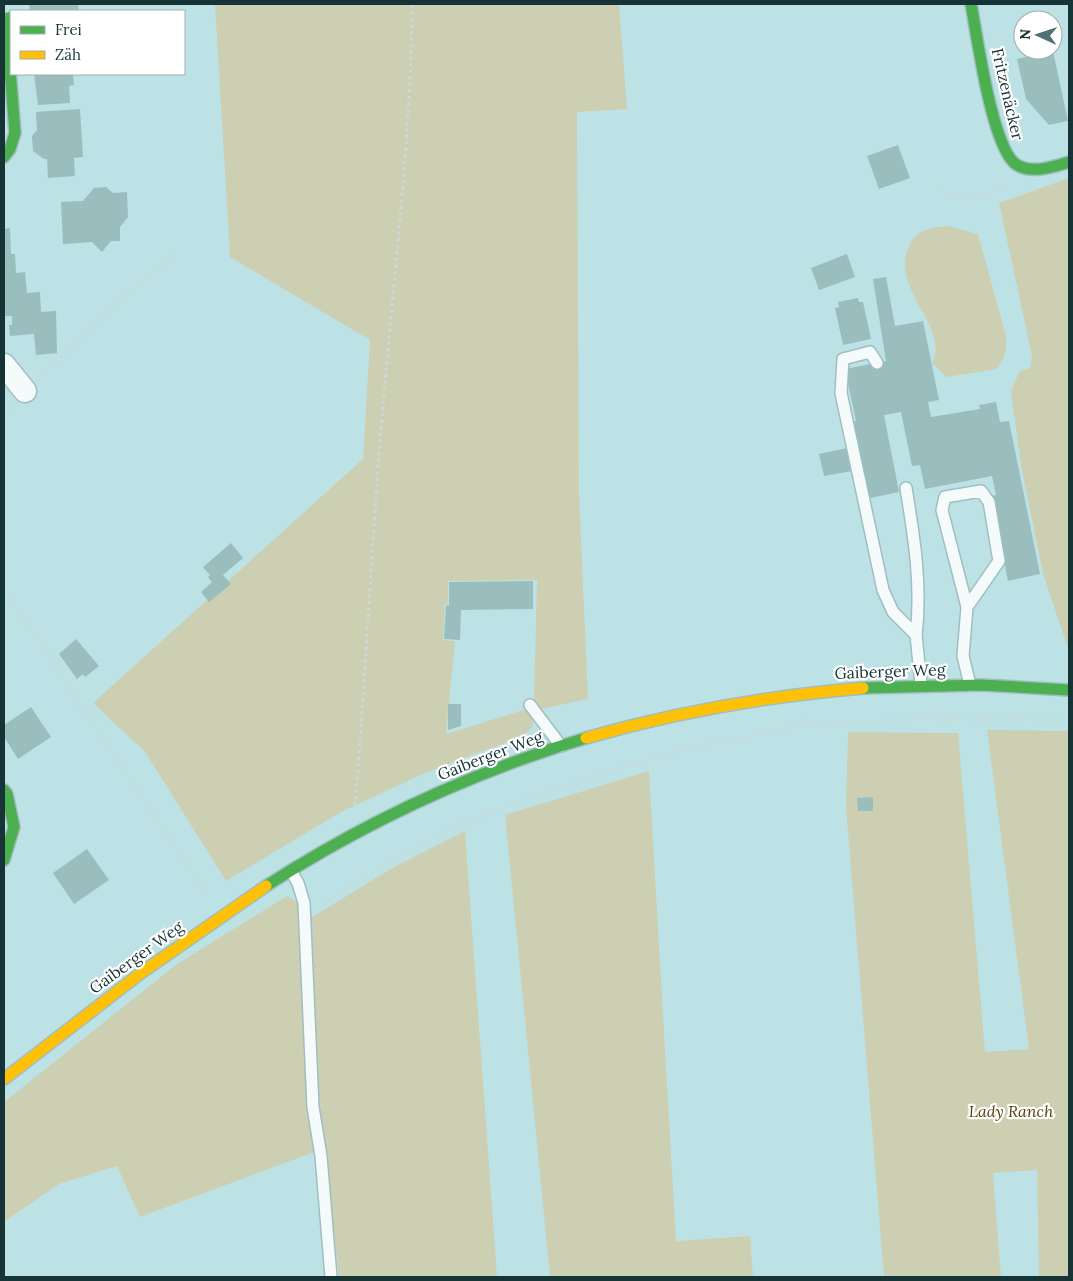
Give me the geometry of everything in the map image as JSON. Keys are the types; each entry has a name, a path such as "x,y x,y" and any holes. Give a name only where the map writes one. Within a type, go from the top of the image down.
{"street":[{"name":"Fritzenäcker","path":"971,4 996,124 1004,148 1012,161 1025,167"},
{"path":"10,18 6,19 10,67"},
{"path":"5,156 13,142 15,128 11,75"},
{"path":"1025,167 1038,170 1053,168 1069,162"},
{"path":"4,365 25,390"},
{"name":"Gaiberger Weg","path":"4,1080 113,993 221,916 291,871 353,835 437,793 561,746 675,714 803,692 921,684 1069,690"},
{"path":"4,790 7,794 14,827 7,856 4,860"}],"lane":[{"path":"877,363 870,352 843,360 841,393 883,590 893,612 916,635"},
{"path":"906,488 918,569 920,603 916,635 921,684"},
{"path":"967,607 999,561 989,502 981,491 945,497 942,510 967,607 963,656 970,685"},
{"path":"530,705 561,746"},
{"path":"291,871 301,892 304,917 313,1107 321,1156 332,1277"}],"path":[{"path":"353,835 366,668 381,422 411,76 412,4"},
{"path":"939,188 954,196 978,197 994,192 1010,182 1025,167"},
{"path":"46,372 176,250"},
{"path":"4,589 221,916"},
{"path":"803,692 807,724"},
{"path":"304,917 359,880 460,825 516,802 671,752 807,724 919,719 1069,720"}],"green space":[{"path":"215,4 619,4 627,109 577,112 579,492 588,699 541,709 534,701 537,580 448,581 448,604 445,604 443,640 455,641 446,734 527,709 533,719 533,726 523,736 425,773 341,812 226,881 145,752 93,703 363,459 370,340 230,257"},
{"path":"1069,178 1069,651 1043,574 1021,465 1011,392 1019,372 1030,368 1032,356 999,203"},
{"path":"948,226 978,234 1006,336 1005,354 997,369 947,377 932,363 936,349 934,336 912,293 907,278 905,262 909,246 916,236 925,230"},
{"name":"Lady Ranch","path":"987,730 1069,731 1069,1277 1039,1277 1037,1170 993,1173 1001,1277 884,1277 846,807 848,732 958,733 985,1052 1029,1049"},
{"path":"649,771 676,1241 750,1236 753,1277 550,1277 505,815"},
{"path":"465,831 497,1277 339,1277 325,1148 140,1217 117,1166 59,1184 4,1222 4,1102 177,964 287,896 296,901 309,919 394,867"}],"building":[{"path":"29,4 78,4 79,10 30,10"},
{"path":"1017,60 1055,60 1068,121 1049,125 1026,99"},
{"path":"34,75 73,75 74,85 69,86 70,103 38,105"},
{"path":"80,109 83,157 74,158 75,176 48,178 47,159 33,151 32,136 37,130 36,112"},
{"path":"898,145 910,178 879,189 867,156"},
{"path":"106,187 113,193 127,192 128,217 120,227 120,241 111,241 102,252 92,242 63,244 61,202 83,201 94,188"},
{"path":"10,228 11,254 15,254 16,273 25,272 27,293 40,292 41,312 56,311 57,353 36,355 34,334 10,336 9,325 12,325 12,316 4,316 4,229"},
{"path":"847,254 855,277 819,290 811,268"},
{"path":"886,277 895,326 923,321 939,400 928,402 931,417 980,409 979,405 996,402 1000,422 1009,421 1040,574 1008,581 991,496 996,495 992,476 925,489 920,465 912,466 901,412 884,415 899,492 870,498 853,421 856,421 845,369 886,361 873,279"},
{"path":"858,298 859,302 863,302 871,339 843,345 835,308 839,307 838,302"},
{"path":"847,448 852,471 824,476 819,454"},
{"path":"231,543 243,558 223,575 231,584 209,602 201,592 212,582 208,577 210,575 203,567"},
{"path":"533,581 533,609 461,610 460,640 444,639 446,605 449,606 449,582"},
{"path":"76,639 99,666 85,677 83,674 77,679 59,654"},
{"path":"448,704 461,704 461,726 448,730"},
{"path":"31,707 51,737 18,759 4,737 4,725"},
{"path":"873,797 873,811 858,811 857,798"},
{"path":"87,849 109,880 74,904 53,873"}],"traffic: fast":[{"path":"971,4 993,116 1008,155 1017,165 1029,169 1043,169 1069,162"},
{"path":"10,18 6,19 10,70"},
{"path":"4,157 10,149 15,133 10,75"},
{"path":"863,688 981,685 1069,690"},
{"path":"266,886 342,841 421,801 502,766 586,738"},
{"path":"4,790 7,794 14,827 4,860"}],"traffic: slow":[{"path":"586,738 654,720 723,706 757,700 863,688"},
{"path":"4,1079 141,973 266,886"}]}
